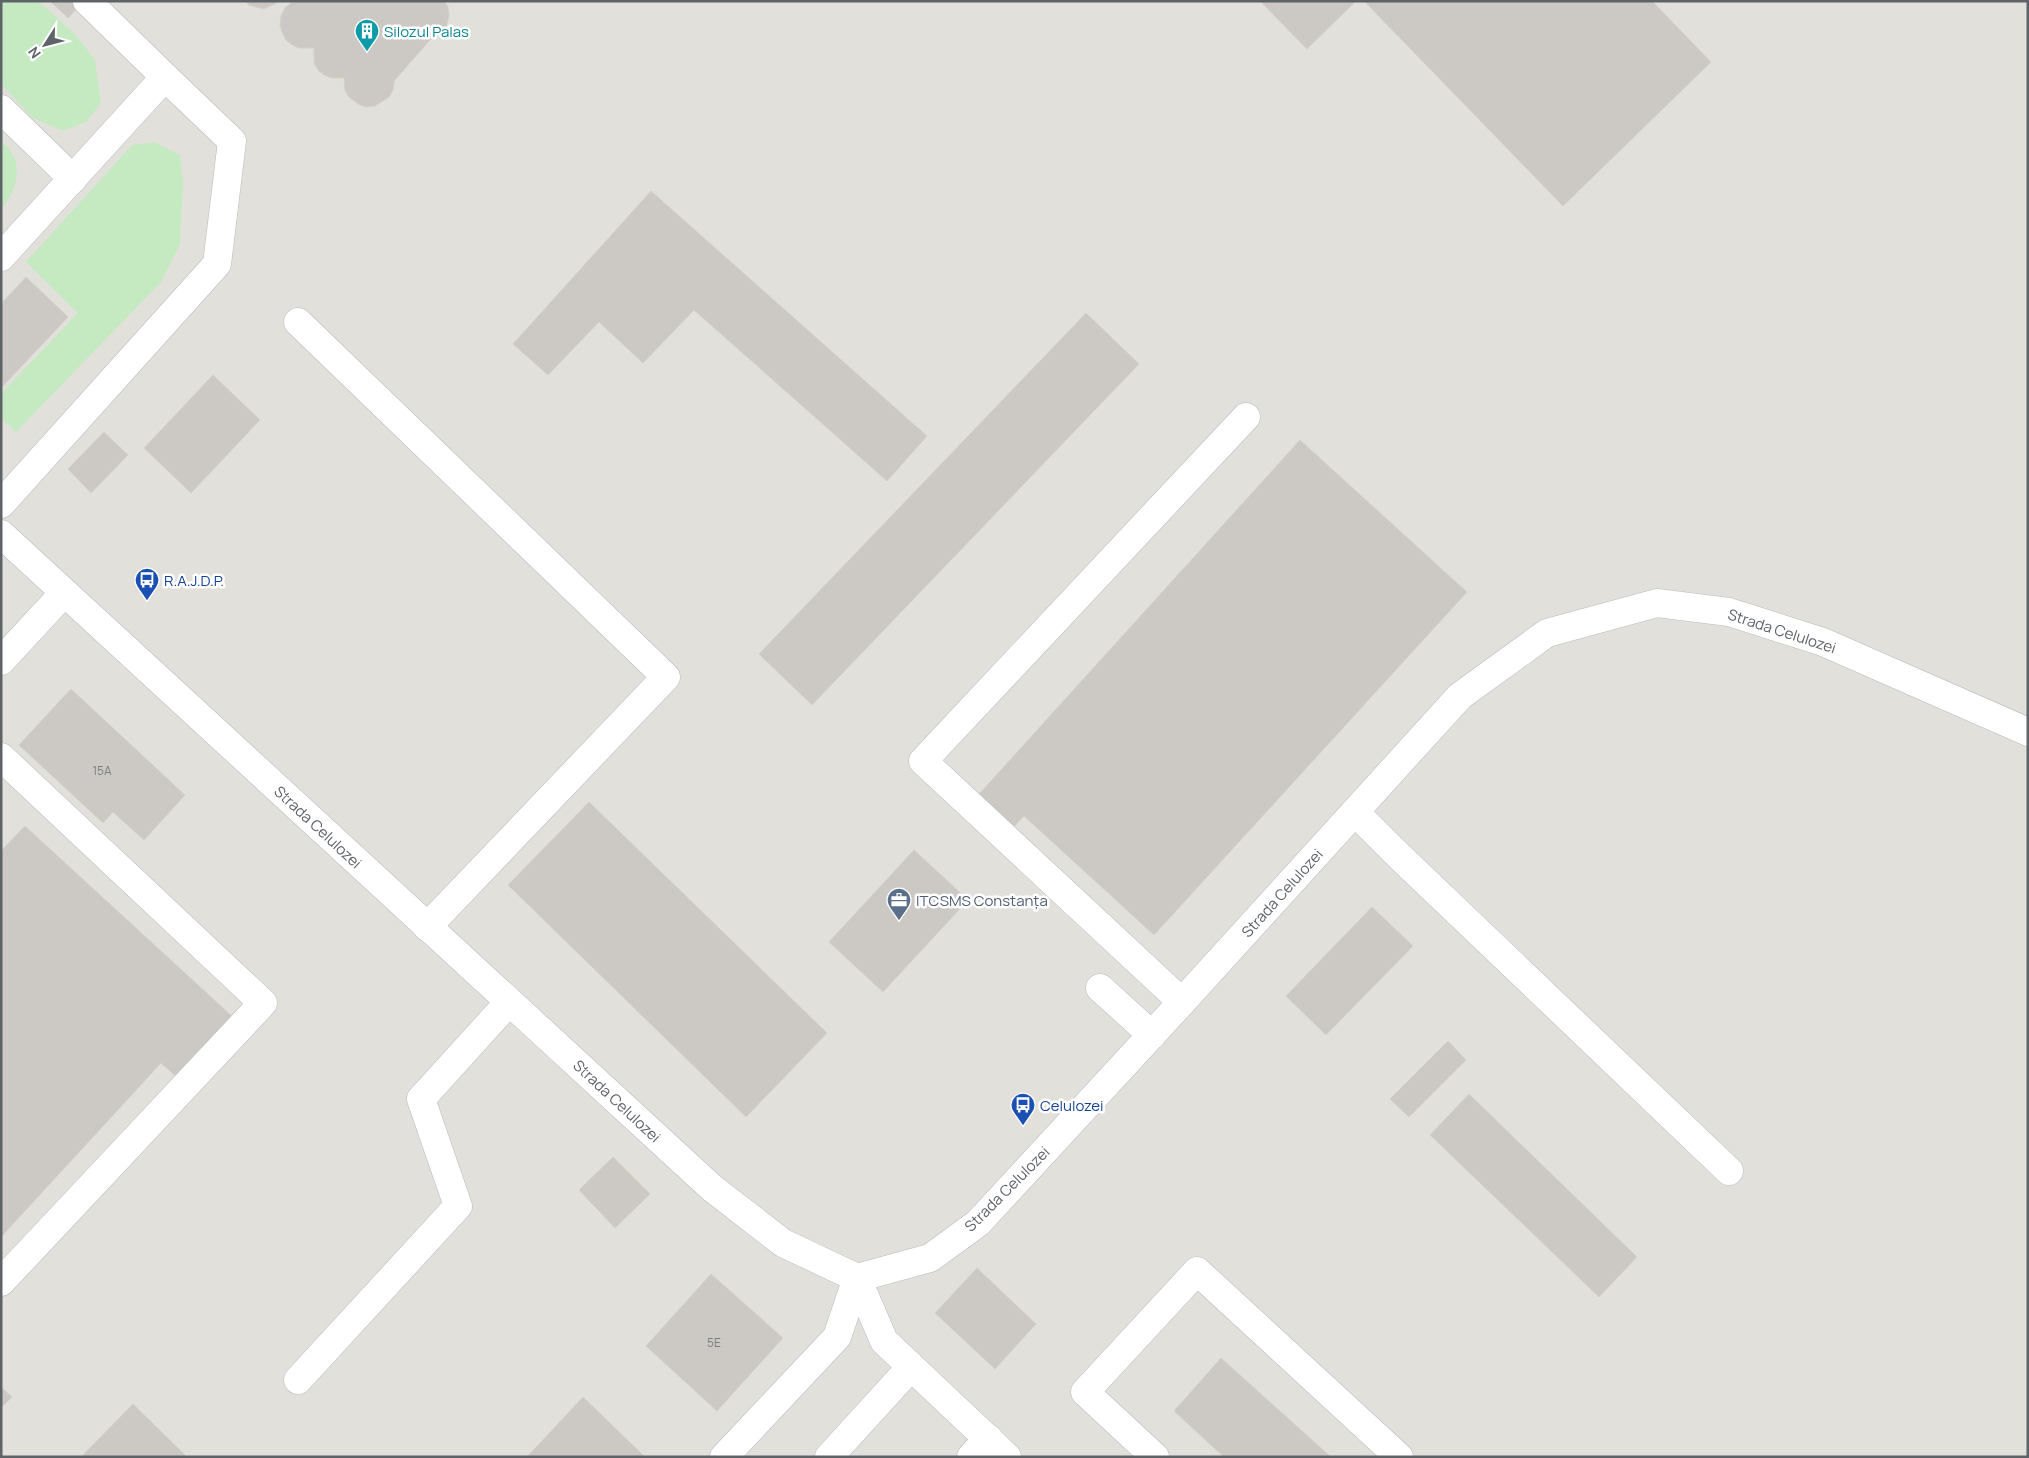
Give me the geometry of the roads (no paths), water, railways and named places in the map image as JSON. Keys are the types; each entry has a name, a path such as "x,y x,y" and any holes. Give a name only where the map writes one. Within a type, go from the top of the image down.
{"street":[{"path":"1,504 217,264 232,142 87,1"},
{"path":"1,257 166,77"},
{"path":"1,109 73,179"},
{"path":"298,322 666,677 427,927"},
{"path":"1182,1002 924,761 1246,417"},
{"name":"Strada Celulozei","path":"1,534 712,1188 783,1243 856,1278 930,1258 978,1223 1152,1036 1460,696 1547,633 1657,603 1729,612 1823,642 2028,732"},
{"path":"1,661 64,593"},
{"path":"1,757 263,1003 1,1282"},
{"path":"1355,812 1730,1171"},
{"path":"1100,988 1152,1036"},
{"path":"298,1380 458,1206 421,1099 509,1002"},
{"path":"1155,1457 1085,1392 1197,1270 1399,1457"},
{"path":"856,1278 884,1341 911,1367 979,1448 1007,1457"},
{"path":"724,1457 837,1337 856,1278"},
{"path":"829,1457 911,1367"}],"place":[{"name":"Silozul Palas","path":"367,52"},
{"name":"R.A.J.D.P.","path":"147,601"},
{"name":"ITCSMS Constanța","path":"899,921"},
{"name":"Celulozei","path":"1023,1126"}]}
